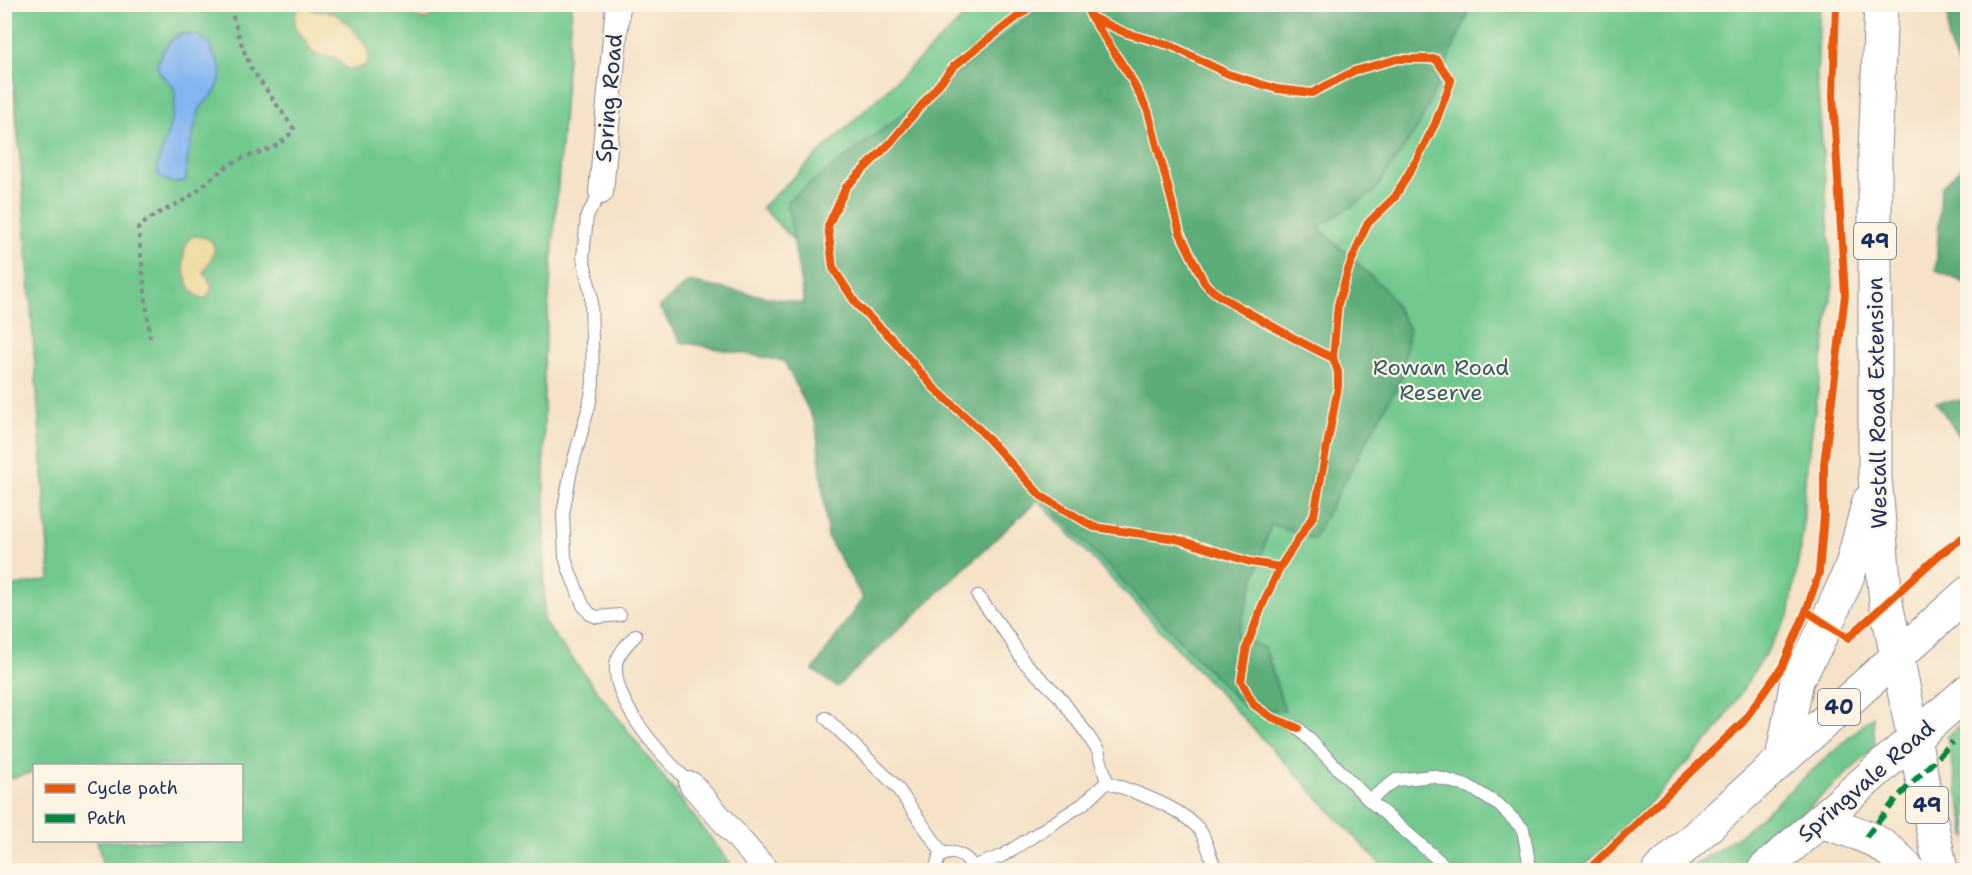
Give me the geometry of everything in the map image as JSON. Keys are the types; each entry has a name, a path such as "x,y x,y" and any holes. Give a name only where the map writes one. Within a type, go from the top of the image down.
{"highway":[{"name":"Westall Road Extension","path":"1881,4 1875,151 1875,477 1886,603 1898,655"},
{"path":"1782,759 1797,680 1816,646 1844,585 1858,545 1875,477"},
{"name":"40","path":"1659,870 1968,593"},
{"name":"49","path":"1898,655 1941,870"},
{"name":"Springvale Road","path":"1764,870 1968,691"},
{"path":"1820,821 1881,844 1908,870"}],"street":[{"name":"Spring Road","path":"601,192 618,4"},
{"path":"691,784 766,870"}],"lane":[{"path":"601,192 587,216 583,257 591,295 593,384 566,492 563,514 564,538 569,570 585,608 597,617 620,615"},
{"path":"978,596 1010,639 1023,661 1059,696 1087,734 1098,751 1107,783"},
{"path":"636,635 620,654 616,664 622,694 635,717 671,763 691,784"},
{"path":"826,718 896,786 944,854"},
{"path":"1298,728 1368,800 1450,870"},
{"path":"1368,800 1396,780 1433,776 1470,787 1500,806 1523,829 1529,862 1526,870"},
{"path":"935,870 938,859 952,852 967,860 972,869 1002,856 1083,804 1107,783"},
{"path":"1107,783 1162,803 1193,824 1204,838 1217,870"}],"path":[{"path":"150,338 138,228 149,218 187,198 234,162 268,151 286,139 294,129 251,68 229,4"}],"green space":[{"path":"7,5 572,5 544,362 544,622 735,870 104,870 97,842 243,842 243,764 78,764 77,761 64,764 33,764 33,772 5,780 5,588 50,579 22,179"},
{"name":"Rowan Road Reserve","path":"977,5 1820,5 1817,78 1833,285 1805,480 1803,532 1789,616 1718,729 1651,803 1580,870 1386,870 762,207"},
{"path":"1042,5 1472,5 1419,126 1373,193 1318,227 1387,291 1409,329 1402,377 1313,539 1271,524 1237,636 1265,648 1285,711 1245,708 1041,497 837,687 813,670 863,598 828,538 816,425 784,361 681,342 659,307 688,282 804,304 787,201 967,66"},
{"path":"1948,5 1967,5 1967,87 1948,41"},
{"path":"1967,163 1967,284 1936,270 1941,187"},
{"path":"1968,400 1967,447 1936,402"},
{"path":"1873,716 1875,744 1866,756 1739,870 1688,870 1745,831"},
{"path":"1967,719 1967,838 1947,737"}],"sand":[{"path":"441,4 440,12 425,20 416,17 404,5"},
{"path":"302,5 317,12 334,13 347,23 367,49 369,57 366,64 357,69 350,69 335,57 314,54 295,25 295,15"},
{"path":"193,236 209,240 213,243 214,248 214,253 204,272 212,286 209,295 203,299 191,289 184,270 185,250"}],"water":[{"path":"180,34 197,35 210,44 212,54 218,61 222,73 216,91 201,107 197,118 187,160 186,179 174,183 161,178 157,168 172,116 175,96 174,89 157,67 165,48"}],"marked path":[{"path":"1866,837 1897,798 1953,742"}],"cycle path":[{"path":"1034,4 954,66 891,142 846,187 828,226 833,268 857,305 892,339 933,387 978,428 1041,496 1094,527 1176,539 1250,562 1280,567"},
{"path":"1085,4 1091,17 1126,33 1172,46 1228,74 1277,89 1312,93 1354,71 1398,59 1436,59 1451,81 1435,124 1417,159 1395,197 1367,224 1349,267 1338,304 1333,358 1338,372 1338,387 1314,515 1280,567 1247,646 1241,681 1254,705 1271,717 1298,728"},
{"path":"1588,870 1743,722 1782,667 1806,611 1819,573 1824,515 1824,464 1845,295 1833,96 1836,4"},
{"path":"1091,17 1129,75 1148,111 1180,233 1204,282 1223,298 1333,358"},
{"path":"1806,611 1848,638 1939,555 1968,534"}]}
